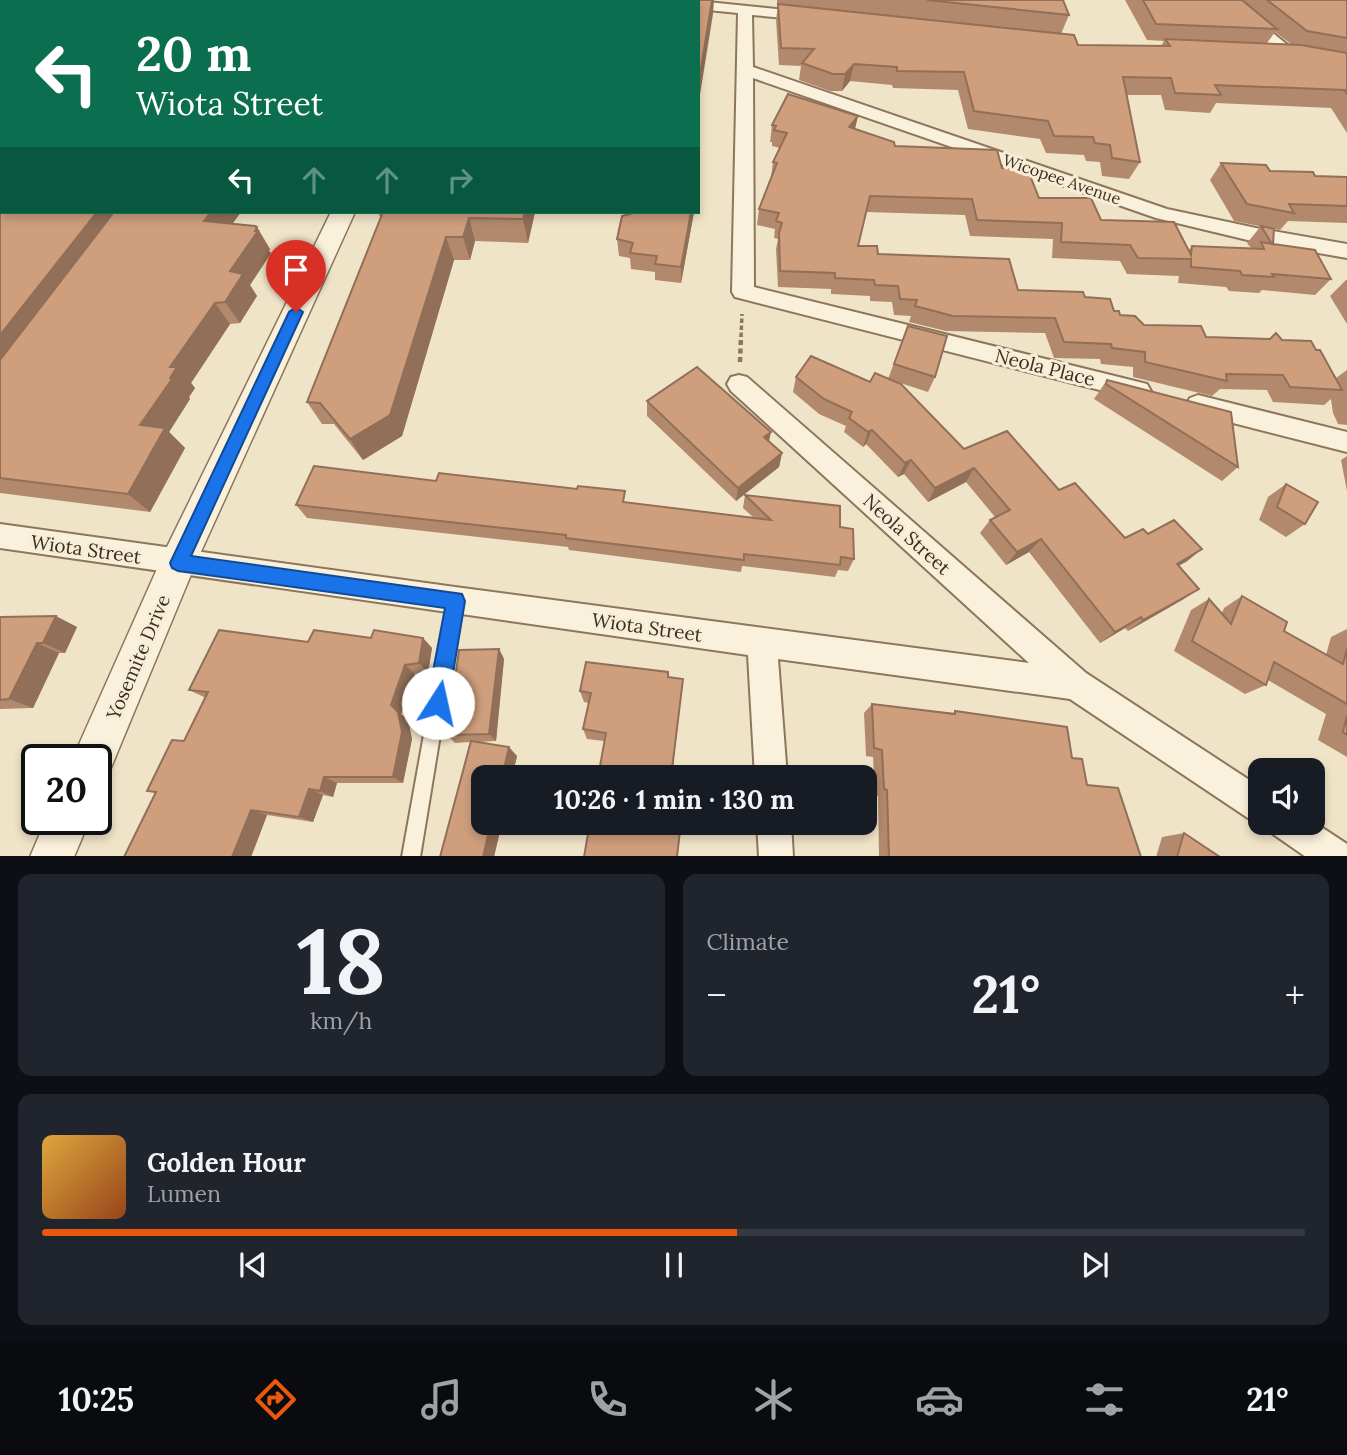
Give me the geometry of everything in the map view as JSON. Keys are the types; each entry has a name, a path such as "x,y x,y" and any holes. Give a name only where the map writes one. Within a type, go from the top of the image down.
{"street":[{"path":"1223,0 1295,55 1262,53"},
{"path":"700,5 827,18"},
{"path":"743,292 745,9"},
{"name":"Wicopee Avenue","path":"743,69 1163,214 1256,235 1347,251"},
{"name":"Yosemite Drive","path":"100,744 178,563 343,214"},
{"name":"Neola Place","path":"743,292 1347,442"},
{"name":"Neola Street","path":"738,384 1075,684"},
{"name":"Wiota Street","path":"0,536 178,563 1075,684 1248,798"},
{"path":"762,643 770,765"},
{"path":"52,856 61,835"},
{"path":"775,835 776,856"},
{"path":"1304,835 1336,856"}],"lane":[{"path":"411,856 456,601"}],"path":[{"path":"738,384 743,292"}],"building":[{"path":"700,0 712,0 700,75"},
{"path":"927,0 1063,0 1069,15"},
{"path":"1143,0 1242,0 1277,29 1156,24"},
{"path":"1267,0 1347,0 1347,38 1307,31"},
{"path":"778,4 1074,35 1078,45 1170,46 1165,39 1301,45 1347,53 1347,94 1345,90 1215,85 1221,95 1175,93 1171,78 1123,77 1140,162 1112,158 1110,145 1095,143 1093,137 1054,136 1048,121 974,111 964,72 897,71 897,67 854,64 845,74 833,74 802,63 814,49 781,48"},
{"path":"788,94 858,116 849,127 894,142 895,146 997,150 1002,168 1027,168 1039,198 1091,198 1101,220 1174,222 1191,255 1192,246 1264,249 1261,242 1272,244 1261,226 1274,229 1273,244 1315,250 1331,279 1272,274 1274,277 1242,275 1240,271 1191,267 1191,259 1138,258 1130,245 1061,242 1062,223 977,220 972,199 870,196 858,246 877,246 878,254 1009,259 1018,290 1083,292 1085,297 1110,299 1114,311 1119,311 1120,315 1135,316 1144,325 1201,326 1206,337 1270,339 1276,333 1282,340 1311,341 1316,350 1320,350 1342,390 1290,387 1283,375 1226,374 1227,381 1145,362 1145,352 1112,348 1111,344 1064,342 1055,318 953,316 915,306 917,300 900,299 898,286 875,285 874,280 835,278 835,273 780,271 779,233 782,223 776,221 779,213 759,209 777,163 773,162 787,133 774,130 776,126 772,125"},
{"path":"1221,163 1266,165 1270,171 1313,172 1315,176 1347,177 1347,206 1289,204 1294,213 1247,204"},
{"path":"0,214 95,214 0,335"},
{"path":"112,214 209,214 204,221 257,227 255,231 258,231 230,271 243,274 225,302 215,303 170,367 177,367 170,378 172,379 140,425 165,428 128,494 0,478 0,360"},
{"path":"382,214 524,214 523,219 469,218 463,237 446,237 390,415 350,439 320,403 307,402"},
{"path":"691,214 681,267 655,264 657,256 630,253 633,243 617,239 622,216"},
{"path":"908,326 947,336 935,377 894,364"},
{"path":"811,356 870,382 875,373 901,384 964,449 1007,431 1059,490 1075,483 1125,538 1143,529 1148,534 1174,520 1202,549 1177,564 1199,589 1115,632 1041,539 1017,552 990,520 1010,510 974,468 935,488 911,460 905,463 872,430 868,432 849,418 852,412 824,399 796,377"},
{"path":"697,367 771,432 764,437 782,453 738,488 647,401"},
{"path":"1107,380 1231,412 1238,467 1106,384"},
{"path":"314,466 436,481 439,473 577,489 578,486 625,491 623,502 771,520 745,495 840,506 840,527 853,529 854,559 841,557 840,565 744,554 744,560 566,538 566,535 296,505"},
{"path":"1286,484 1318,502 1305,524 1277,507"},
{"path":"1242,596 1287,622 1284,631 1343,664 1347,649 1347,704 1274,662 1266,685 1192,641 1209,599 1231,624"},
{"path":"56,616 43,643 37,643 9,699 0,700 0,617"},
{"path":"219,630 308,642 314,630 371,638 374,630 423,638 419,663 405,665 391,705 398,712 402,732 393,777 324,777 320,791 309,789 299,817 251,810 232,856 124,856 156,792 147,791 172,740 184,741 208,692 189,690"},
{"path":"499,649 489,734 447,735 459,650"},
{"path":"586,662 668,672 668,677 683,679 672,765 600,765 606,733 583,729 591,693 580,691"},
{"path":"872,704 955,714 955,711 1067,727 1072,758 1082,759 1087,785 1118,788 1141,856 889,856 887,790 884,789 882,750 874,748"},
{"path":"1347,716 1347,735 1343,732"},
{"path":"471,741 509,747 505,765 471,765 471,835 488,835 483,856 440,856"},
{"path":"1184,833 1218,856 1177,856"},
{"path":"588,835 680,835 677,856 584,856"}],"route":[{"path":"296,312 178,563 456,601 438,703"}]}
